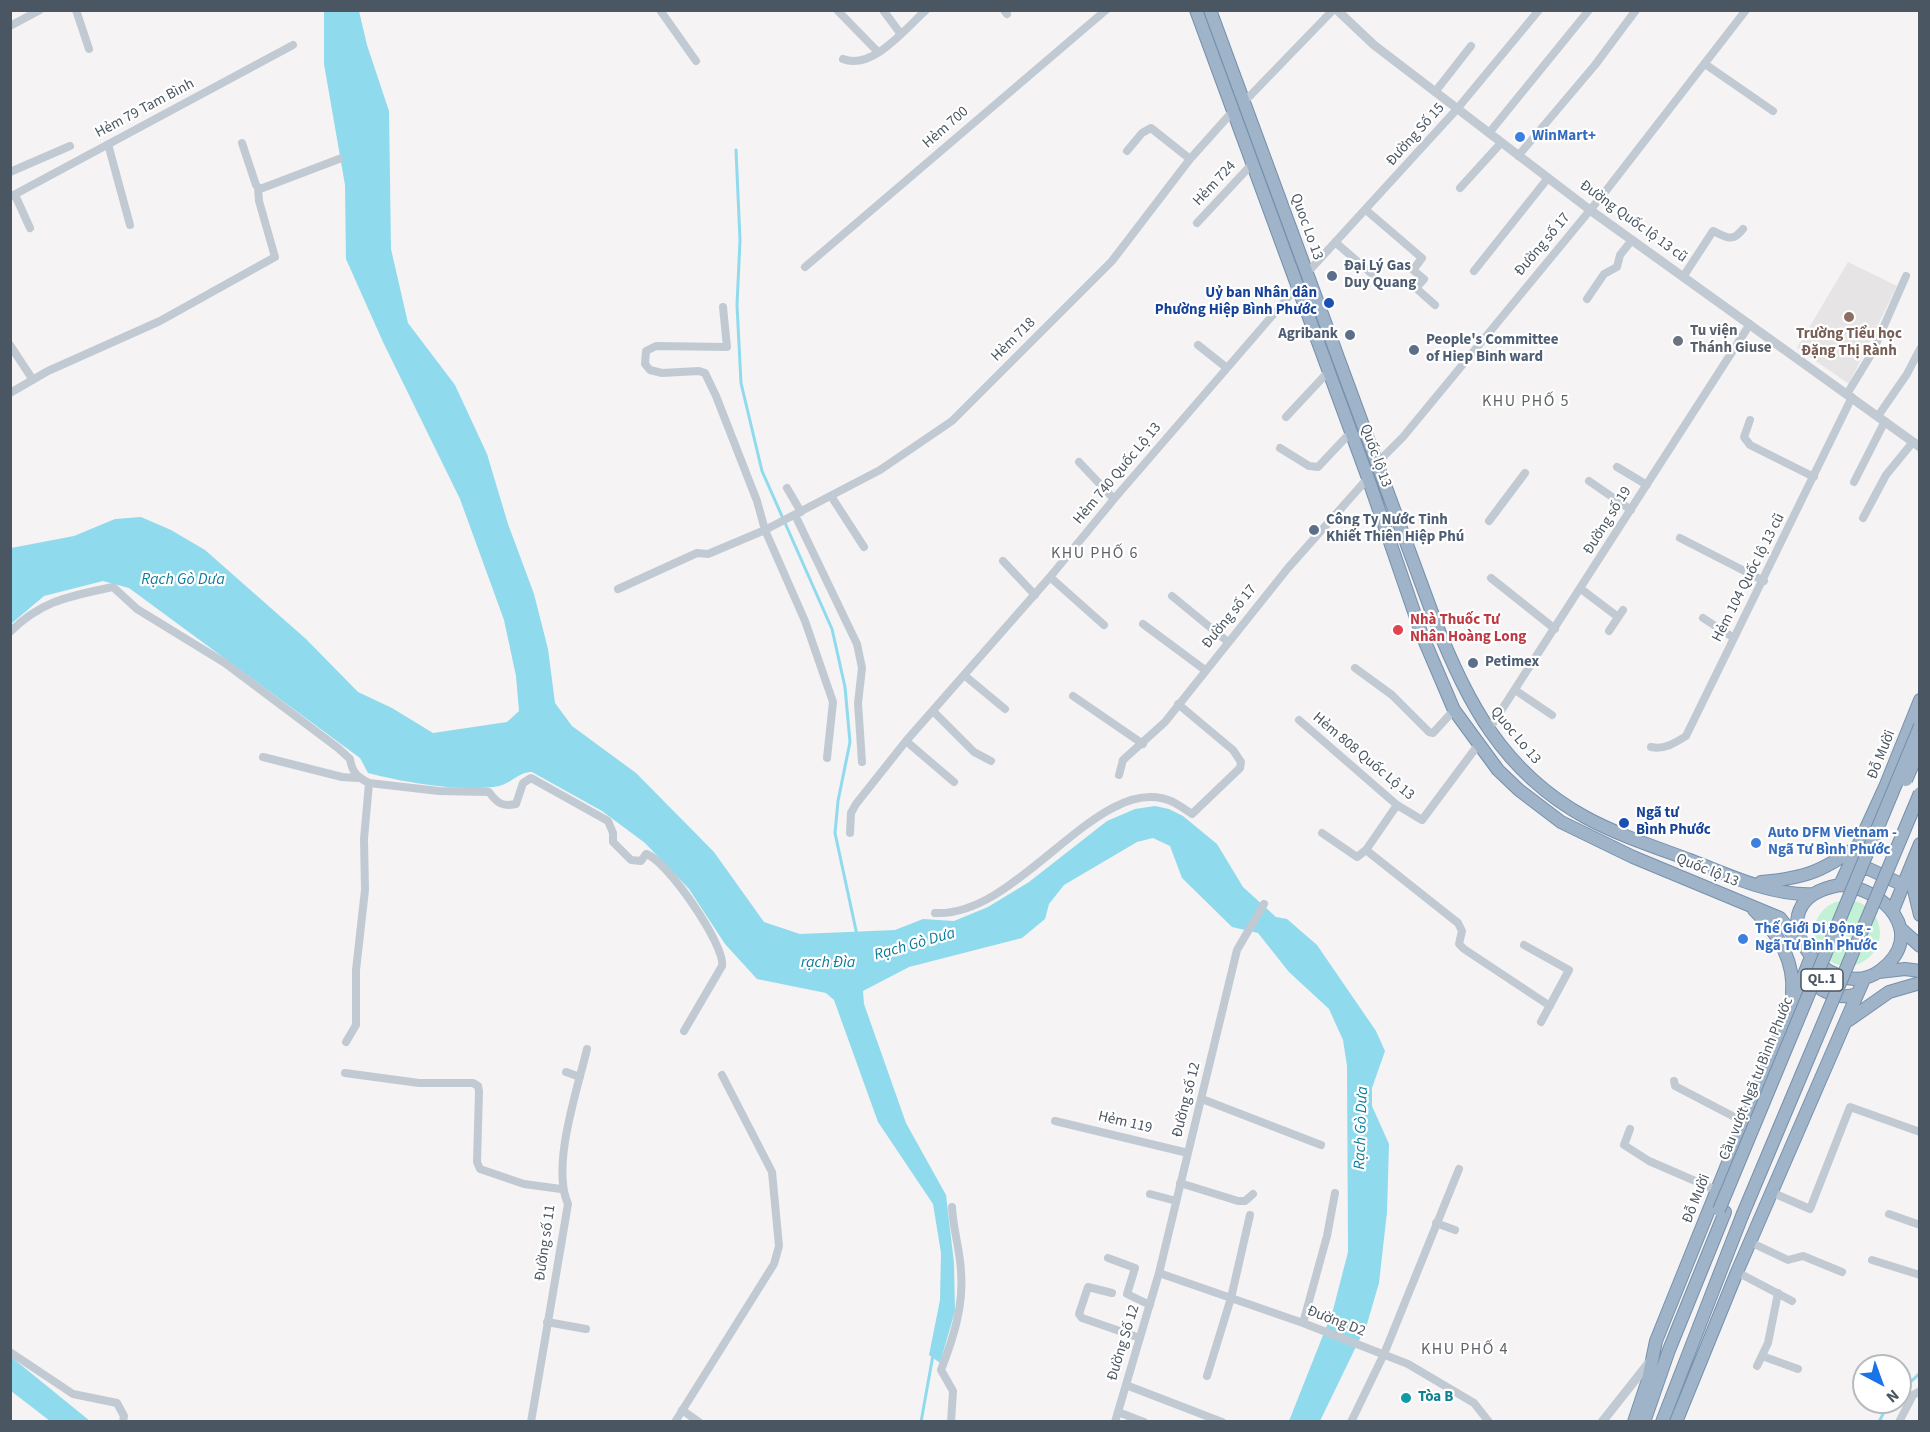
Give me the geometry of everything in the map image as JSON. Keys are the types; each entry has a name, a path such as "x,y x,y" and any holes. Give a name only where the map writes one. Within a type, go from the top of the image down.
{"highway":[{"name":"Quốc lộ 13","path":"1196,10 1368,478 1422,635 1454,710 1478,745 1519,790 1561,822 1633,857 1780,918 1802,945"},
{"name":"Quoc Lo 13","path":"1210,10 1446,650 1464,691 1488,731 1528,776 1546,792 1586,817 1638,840 1754,882"},
{"name":"Đỗ Mười","path":"1840,885 1920,700"},
{"name":"Cầu vượt Ngã tư Bình Phước","path":"1722,1211 1920,726"},
{"name":"Cầu vượt Ngã tư Bình Phước","path":"1722,1211 1920,748"},
{"name":"QL.1","path":"1662,1421 1920,793"},
{"name":"QL.1","path":"1745,1218 1920,813"},
{"path":"1754,882 1803,877 1827,866 1859,845"},
{"path":"1893,910 1918,849"},
{"path":"1918,849 1914,890 1920,915"},
{"path":"1848,870 1861,867 1869,869 1903,885"},
{"name":"Quốc lộ 13","path":"1754,882 1790,894 1813,894"},
{"path":"1878,972 1895,955 1899,945 1900,928 1893,910 1853,886 1825,887 1813,894 1799,916 1802,945 1811,957 1841,975 1864,978 1878,972 1905,969 1920,971"},
{"path":"1746,903 1769,924 1779,938 1791,971 1791,1006"},
{"path":"1900,928 1920,946"},
{"name":"Đỗ Mười","path":"1634,1422 1648,1380 1656,1341 1811,957"},
{"path":"1804,974 1824,991 1844,996 1857,994"},
{"name":"QL.1","path":"1676,1422 1737,1272 1864,978"},
{"path":"1845,1023 1884,994 1920,983"},
{"name":"Đỗ Mười","path":"1644,1422 1722,1211"},
{"path":"1662,1421 1694,1378 1687,1356"},
{"path":"1648,1380 1653,1398"}],"street":[{"path":"10,26 40,10"},
{"path":"76,10 89,49"},
{"path":"660,10 696,61"},
{"path":"883,10 900,33"},
{"path":"843,59 861,61 878,52 926,10"},
{"name":"Hẻm 700","path":"805,267 1106,10"},
{"path":"1245,101 1335,10"},
{"name":"Đường Quốc lộ 13 cũ","path":"1335,10 1374,45 1590,210 1850,395 1916,445"},
{"name":"Đường Số 15","path":"1307,273 1458,109 1539,10"},
{"path":"1489,133 1589,10"},
{"path":"1518,156 1588,73 1636,10"},
{"name":"Đường số 17","path":"1377,463 1403,438 1590,210 1746,10"},
{"path":"838,11 878,52"},
{"name":"Hẻm 79 Tam Bình","path":"13,196 293,45"},
{"path":"1435,92 1471,46"},
{"path":"1705,64 1773,111"},
{"name":"Hẻm 718","path":"618,589 697,553 708,554 765,530 880,470 952,421 1112,261 1190,159 1233,111"},
{"path":"1127,151 1143,133 1151,128 1190,159"},
{"path":"10,393 160,321 275,257 259,201 258,188 242,143"},
{"path":"1460,188 1501,143"},
{"path":"108,144 129,225"},
{"path":"10,172 69,146"},
{"path":"258,188 263,189 339,159"},
{"name":"Hẻm 724","path":"1197,223 1252,164"},
{"path":"1474,271 1548,178"},
{"path":"13,196 30,228"},
{"path":"1366,210 1422,258 1413,270 1424,279 1416,288 1435,305"},
{"path":"1683,277 1713,231 1735,239 1743,229"},
{"path":"1587,299 1604,274 1617,267 1620,255 1632,240"},
{"path":"1335,242 1380,281"},
{"name":"Hẻm 104 Quốc lộ 13 cũ","path":"1651,747 1658,748 1675,744 1686,736 1814,477 1906,276"},
{"name":"Hẻm 740 Quốc Lộ 13","path":"850,833 851,813 867,789 906,741 1050,578 1114,499 1297,287"},
{"path":"723,307 727,347 656,346 646,351 645,364 650,370 662,373 699,370 705,373 737,446 758,501 765,530 805,621 833,702 827,758"},
{"name":"Đường số 19","path":"1488,731 1750,324"},
{"path":"10,345 33,380"},
{"path":"1198,345 1227,368"},
{"path":"1854,482 1881,419 1920,349"},
{"path":"1286,417 1328,372"},
{"path":"1750,420 1744,437 1750,445 1814,477"},
{"path":"1280,448 1309,466 1318,466 1351,432"},
{"path":"1863,518 1886,475 1916,445"},
{"path":"1079,462 1114,499"},
{"path":"1617,466 1647,486"},
{"path":"1489,521 1525,473"},
{"name":"Đường số 17","path":"1119,775 1121,763 1165,722 1204,670 1368,478"},
{"path":"1589,481 1631,510"},
{"path":"787,488 856,644 862,668 858,703 862,762"},
{"path":"831,496 864,547"},
{"path":"1680,538 1764,581"},
{"path":"1003,561 1035,595"},
{"path":"1050,578 1104,625"},
{"path":"1491,578 1555,629"},
{"path":"10,632 26,617 50,602 113,587 137,609 225,663 338,748 350,759 357,778"},
{"path":"1581,589 1620,614 1609,631"},
{"path":"1172,596 1228,642"},
{"path":"1703,618 1734,638"},
{"path":"1143,624 1204,670"},
{"path":"1355,668 1392,695 1429,732 1433,733 1454,710"},
{"path":"964,675 1005,709"},
{"path":"1515,690 1552,715"},
{"path":"1072,696 1143,744"},
{"path":"935,913 956,913 987,900 1021,879 1098,816 1125,802 1147,797 1171,801 1192,814 1239,768 1241,762 1233,750 1178,704"},
{"path":"933,711 974,752 991,761"},
{"name":"Hẻm 808 Quốc Lộ 13","path":"1299,720 1396,806 1422,820 1478,745"},
{"path":"906,741 954,782"},
{"path":"263,757 342,777 357,778 369,783 439,791 489,792 495,801 508,806 516,804 523,783 531,778 608,821 614,833 613,842 631,860 641,861 646,854 653,855 680,884 719,946 724,958 722,966 684,1031"},
{"path":"345,1042 356,1025 356,970 365,890 364,839 369,783"},
{"path":"1322,833 1357,857 1366,850 1396,806"},
{"path":"1366,850 1458,923 1462,931 1459,944 1464,949 1550,1006"},
{"name":"Đường số 12","path":"1159,1273 1237,950 1264,904"},
{"path":"1524,945 1569,970 1541,1022"},
{"path":"561,1189 562,1159 587,1049"},
{"path":"566,1072 580,1077"},
{"name":"Đường số 11","path":"345,1073 419,1083 473,1083 478,1086 477,1162 480,1169 524,1184 561,1189 568,1204 531,1422"},
{"path":"675,1422 774,1264 779,1246 772,1172 722,1075"},
{"path":"1674,1081 1675,1086 1685,1092 1744,1122"},
{"path":"1202,1099 1321,1145"},
{"path":"1771,1192 1810,1209 1850,1107 1920,1132"},
{"name":"Hẻm 119","path":"1055,1121 1188,1153"},
{"path":"1630,1129 1624,1145 1649,1161 1716,1190"},
{"path":"1351,1422 1384,1354 1459,1169"},
{"path":"1180,1184 1239,1201 1245,1201 1253,1194"},
{"path":"1304,1323 1327,1236 1335,1192"},
{"path":"1150,1194 1176,1201"},
{"path":"951,1422 953,1391 941,1370 958,1328 962,1273 954,1236 952,1207"},
{"path":"1889,1214 1920,1224"},
{"path":"1207,1376 1231,1298 1250,1215"},
{"path":"1436,1222 1455,1230"},
{"path":"1750,1242 1788,1260 1803,1256 1842,1272"},
{"path":"1108,1258 1135,1268 1127,1294 1150,1305"},
{"path":"1872,1260 1920,1275"},
{"path":"1737,1272 1792,1300"},
{"name":"Đường D2","path":"1159,1273 1304,1323 1408,1364 1474,1402 1489,1422"},
{"name":"Đường Số 12","path":"1116,1422 1159,1273"},
{"path":"1112,1293 1088,1287 1079,1314 1082,1318 1140,1338"},
{"path":"1757,1366 1768,1343 1778,1293"},
{"path":"547,1322 586,1329"},
{"path":"10,1352 74,1394 117,1403 124,1416 123,1422"},
{"path":"1602,1422 1653,1358 1668,1352"},
{"path":"1762,1356 1798,1369"},
{"path":"1126,1385 1222,1422"},
{"path":"1899,1422 1913,1395 1920,1392"},
{"path":"682,1410 699,1422"},
{"path":"1118,1412 1144,1422"}],"shaded area":[{"name":"Trường Tiểu học Đặng Thị Rành","path":"1848,262 1897,286 1849,384 1797,348"}],"green space":[{"path":"1840,900 1854,900 1866,905 1875,914 1880,933 1878,946 1871,957 1854,966 1840,966 1828,961 1819,952 1814,940 1814,926 1819,914 1828,905"}],"water":[{"path":"324,11 359,11 367,45 389,111 391,249 408,323 455,385 487,454 508,524 534,594 548,649 555,703 572,726 636,773 714,852 764,922 800,934 895,930 923,919 954,921 988,907 1029,882 1107,821 1135,809 1155,806 1169,809 1183,816 1217,844 1243,887 1276,917 1287,919 1317,945 1376,1031 1385,1051 1372,1088 1372,1106 1389,1144 1387,1212 1379,1283 1367,1324 1320,1421 1289,1421 1333,1310 1348,1252 1347,1066 1343,1040 1329,1009 1289,972 1258,933 1232,927 1182,878 1170,846 1153,838 1137,842 1064,885 1049,904 1045,919 1022,938 909,967 863,991 864,1004 906,1123 946,1195 954,1263 955,1311 940,1363 929,1355 940,1300 941,1253 933,1204 878,1122 834,1000 826,993 757,979 725,944 689,889 645,843 602,811 532,772 527,772 499,786 484,788 415,783 368,773 360,758 129,588 103,581 44,596 11,624 11,548 74,536 115,519 141,517 171,530 205,550 306,639 358,692 392,708 433,733 507,722 519,711 516,676 504,620 460,499 383,342 346,259 345,185 324,64"},
{"path":"10,1356 90,1421 50,1421 11,1391"}],"waterway":[{"path":"736,150 740,240 737,305 741,383 762,471 832,629 845,687 850,742 838,801 835,833 857,935"},
{"path":"921,1422 933,1355"},
{"path":"1912,1381 1920,1373"},
{"path":"1879,1422 1883,1414"}],"place":[{"name":"WinMart+","path":"1520,137"},
{"name":"Đại Lý Gas Duy Quang","path":"1332,276"},
{"name":"Uỷ ban Nhân dân Phường Hiệp Bình Phước","path":"1329,303"},
{"name":"Trường Tiểu học Đặng Thị Rành","path":"1849,317"},
{"name":"Agribank","path":"1350,335"},
{"name":"Tu viện Thánh Giuse","path":"1678,341"},
{"name":"People's Committee of Hiep Binh ward","path":"1414,350"},
{"name":"Công Ty Nước Tinh Khiết Thiên Hiệp Phú","path":"1314,530"},
{"name":"Nhà Thuốc Tư Nhân Hoàng Long","path":"1398,630"},
{"name":"Petimex","path":"1473,663"},
{"name":"Ngã tư Bình Phước","path":"1624,823"},
{"name":"Auto DFM Vietnam - Ngã Tư Bình Phước","path":"1756,843"},
{"name":"Thế Giới Di Động - Ngã Tư Bình Phước","path":"1743,939"},
{"name":"Tòa B","path":"1406,1398"}],"district":[{"name":"KHU PHỐ 5","path":"1526,402"},
{"name":"KHU PHỐ 6","path":"1095,554"},
{"name":"KHU PHỐ 4","path":"1465,1350"}],"water label":[{"name":"Rạch Gò Dưa","path":"183,580"},
{"name":"Rạch Gò Dưa","path":"915,945"},
{"name":"rạch Đìa","path":"828,963"},
{"name":"Rạch Gò Dưa","path":"1362,1128"}]}
